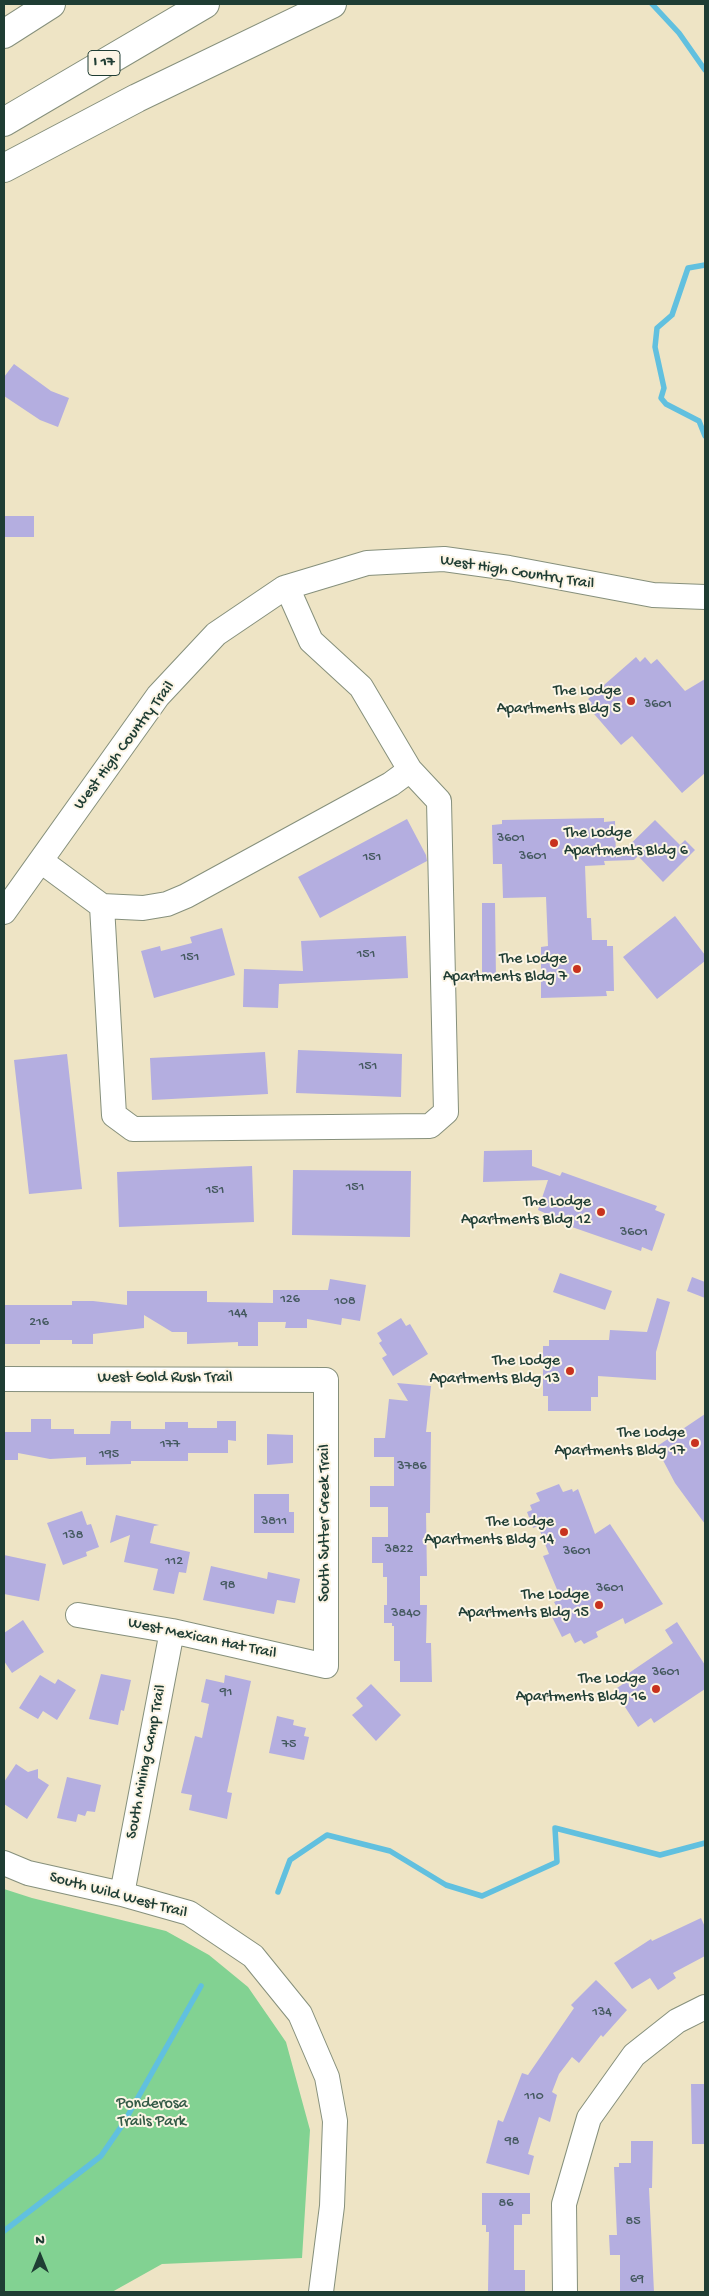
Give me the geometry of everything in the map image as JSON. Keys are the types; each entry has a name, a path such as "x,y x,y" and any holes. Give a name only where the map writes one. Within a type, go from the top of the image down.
{"highway":[{"path":"4,34 51,4"},
{"name":"I 17","path":"4,122 205,4"},
{"path":"4,168 137,98 332,4"}],"street":[{"name":"West High Country Trail","path":"4,912 158,696 216,634 287,587 367,563 444,559 653,595 705,597"},
{"path":"102,906 114,1115 133,1129 430,1126 446,1112 439,801 410,770 361,687 311,641 287,587"},
{"path":"41,861 102,906 143,908 167,904 186,896 391,784 410,770"},
{"name":"West Gold Rush Trail","path":"4,1379 326,1380"},
{"name":"South Sutter Creek Trail","path":"326,1380 326,1666"},
{"name":"West Mexican Hat Trail","path":"78,1615 172,1631 326,1666"},
{"name":"South Mining Camp Trail","path":"122,1894 172,1631"},
{"name":"South Wild West Trail","path":"4,1863 28,1873 122,1894 188,1913 253,1956 300,2014 327,2077 335,2121 332,2206 321,2292"},
{"path":"565,2292 564,2204 589,2118 634,2055 677,2021 705,2007"}],"green space":[{"name":"Ponderosa Trails Park","path":"4,1889 32,1898 166,1931 209,1955 248,1987 286,2042 310,2130 302,2258 162,2264 112,2292 4,2292"}],"building":[{"path":"14,364 51,391 69,398 58,427 40,420 4,396 4,377"},
{"path":"4,516 34,516 34,537 4,537"},
{"path":"636,657 640,662 645,657 651,664 657,659 685,691 705,679 705,773 682,793 632,736 621,745 588,707 592,703 588,699"},
{"path":"604,818 604,822 615,821 616,858 655,820 680,845 685,840 695,850 663,882 638,856 634,860 604,861 605,865 585,866 587,918 591,918 592,940 607,940 607,946 613,946 614,991 606,991 607,996 541,998 541,947 548,946 546,897 503,898 502,864 493,864 492,825 502,824 502,820"},
{"path":"407,819 426,855 427,861 320,918 298,877"},
{"path":"482,903 495,903 496,979 482,979"},
{"path":"675,916 705,955 705,961 657,999 623,957"},
{"path":"222,928 235,975 154,998 141,951 160,946 161,951 192,943 190,937"},
{"path":"406,936 408,978 279,984 278,1008 243,1007 244,969 303,971 301,941"},
{"path":"298,1050 402,1054 401,1097 296,1093"},
{"path":"265,1052 268,1094 152,1100 150,1058"},
{"path":"67,1054 82,1189 29,1194 14,1060"},
{"name":"The Lodge Apartments Bldg 12","path":"532,1150 532,1166 560,1176 562,1172 657,1206 655,1210 665,1214 652,1251 642,1247 641,1251 546,1218 547,1214 538,1210 548,1180 483,1182 484,1151"},
{"path":"252,1166 254,1222 119,1227 117,1172"},
{"path":"293,1170 411,1171 410,1237 292,1235"},
{"path":"560,1273 612,1291 605,1310 553,1292"},
{"path":"692,1277 705,1282 705,1298 687,1291"},
{"path":"330,1279 366,1285 360,1321 342,1318 341,1325 307,1319 307,1328 285,1328 286,1322 258,1322 258,1346 238,1346 238,1342 187,1344 187,1332 172,1332 144,1315 144,1328 93,1334 93,1344 72,1344 72,1340 40,1340 40,1344 4,1344 4,1305 72,1305 72,1301 93,1301 127,1305 127,1291 207,1291 207,1302 273,1303 273,1290 328,1290"},
{"path":"657,1298 670,1302 656,1352 656,1380 598,1376 598,1397 591,1397 591,1411 548,1411 548,1396 543,1396 543,1346 549,1346 549,1340 609,1340 610,1330 647,1332"},
{"path":"401,1318 406,1326 410,1324 428,1354 393,1376 382,1358 387,1355 379,1343 382,1341 377,1333"},
{"path":"397,1383 431,1386 426,1432 431,1432 430,1513 426,1513 427,1576 420,1576 420,1605 427,1605 426,1643 431,1643 432,1682 400,1682 400,1661 394,1661 394,1626 392,1626 392,1623 384,1623 384,1605 387,1605 387,1577 383,1577 383,1563 372,1563 372,1537 388,1537 388,1507 370,1507 370,1486 394,1486 394,1457 374,1457 374,1438 385,1438 389,1399 408,1401"},
{"path":"705,1414 705,1524 675,1483 656,1447"},
{"path":"31,1419 51,1419 51,1429 74,1429 74,1434 110,1434 111,1421 131,1421 131,1429 165,1429 165,1422 188,1422 188,1428 217,1428 217,1421 236,1421 236,1441 228,1440 228,1453 188,1453 188,1461 131,1461 131,1464 86,1465 86,1457 50,1459 18,1453 18,1460 4,1460 4,1432 31,1432"},
{"path":"267,1434 293,1435 293,1463 267,1465"},
{"path":"559,1484 563,1492 572,1489 573,1492 578,1489 595,1534 610,1524 663,1604 625,1624 623,1618 596,1632 598,1637 584,1644 581,1640 575,1643 570,1633 562,1637 551,1615 559,1611 554,1602 561,1599 543,1556 549,1554 538,1526 533,1528 527,1512 532,1510 530,1505 540,1501 536,1493"},
{"path":"254,1494 289,1494 289,1512 294,1512 294,1533 254,1533"},
{"path":"82,1511 87,1525 91,1524 99,1547 86,1552 87,1556 63,1565 47,1523"},
{"path":"116,1515 159,1525 154,1526 150,1543 190,1552 186,1573 179,1572 174,1594 153,1590 158,1569 124,1562 130,1535 110,1543"},
{"path":"4,1555 46,1564 39,1601 4,1594"},
{"path":"211,1566 267,1579 268,1572 300,1579 295,1603 277,1600 274,1614 203,1600"},
{"path":"23,1620 44,1652 12,1673 4,1661 4,1633"},
{"name":"The Lodge Apartments Bldg 16","path":"677,1622 705,1665 705,1689 654,1723 651,1718 638,1727 614,1690 626,1682 623,1677 673,1643 665,1630"},
{"path":"101,1674 131,1680 124,1711 121,1710 118,1725 89,1719"},
{"path":"40,1675 55,1684 58,1679 76,1690 57,1720 43,1711 38,1719 19,1708"},
{"path":"225,1675 251,1681 227,1792 232,1793 227,1819 189,1810 192,1795 181,1793 195,1736 202,1738 209,1704 201,1702 206,1679 224,1683"},
{"path":"371,1684 401,1715 376,1741 352,1715 363,1706 356,1698"},
{"path":"277,1716 294,1720 293,1725 306,1728 304,1736 309,1737 304,1760 269,1753"},
{"path":"16,1764 28,1772 38,1769 38,1778 49,1785 27,1819 4,1804 4,1782"},
{"path":"67,1777 101,1785 95,1812 87,1811 85,1816 78,1814 76,1822 57,1818"},
{"path":"701,1918 705,1927 705,1956 673,1973 676,1978 658,1990 650,1978 632,1989 614,1963 651,1939 652,1941"},
{"path":"596,1980 627,2010 603,2037 601,2035 579,2063 572,2057 559,2074 552,2092 557,2095 550,2122 539,2117 528,2154 534,2156 529,2175 486,2163 498,2120 503,2122 522,2073 528,2075 574,2008 571,2005"},
{"path":"691,2084 705,2084 705,2144 692,2144"},
{"path":"631,2141 653,2141 652,2188 649,2188 654,2292 620,2292 620,2255 610,2255 609,2235 617,2235 614,2167 619,2167 619,2163 631,2163"},
{"path":"482,2193 530,2193 530,2214 522,2214 522,2225 514,2225 514,2270 525,2270 525,2292 488,2291 489,2232 486,2232 486,2225 482,2225"}],"waterway":[{"path":"652,4 679,33 705,70"},
{"path":"705,265 688,268 672,315 657,328 655,347 664,388 661,398 666,404 699,421 705,436"},
{"path":"278,1892 290,1860 327,1835 390,1851 446,1885 482,1896 557,1862 555,1828 660,1855 705,1843"},
{"path":"4,2231 101,2156 123,2124 201,1986"}],"place":[{"name":"The Lodge Apartments Bldg 5","path":"631,701"},
{"name":"The Lodge Apartments Bldg 6","path":"554,843"},
{"name":"The Lodge Apartments Bldg 7","path":"577,969"},
{"name":"The Lodge Apartments Bldg 12","path":"601,1212"},
{"name":"The Lodge Apartments Bldg 13","path":"570,1371"},
{"name":"The Lodge Apartments Bldg 17","path":"695,1443"},
{"name":"The Lodge Apartments Bldg 14","path":"564,1532"},
{"name":"The Lodge Apartments Bldg 15","path":"599,1605"},
{"name":"The Lodge Apartments Bldg 16","path":"656,1689"}]}
